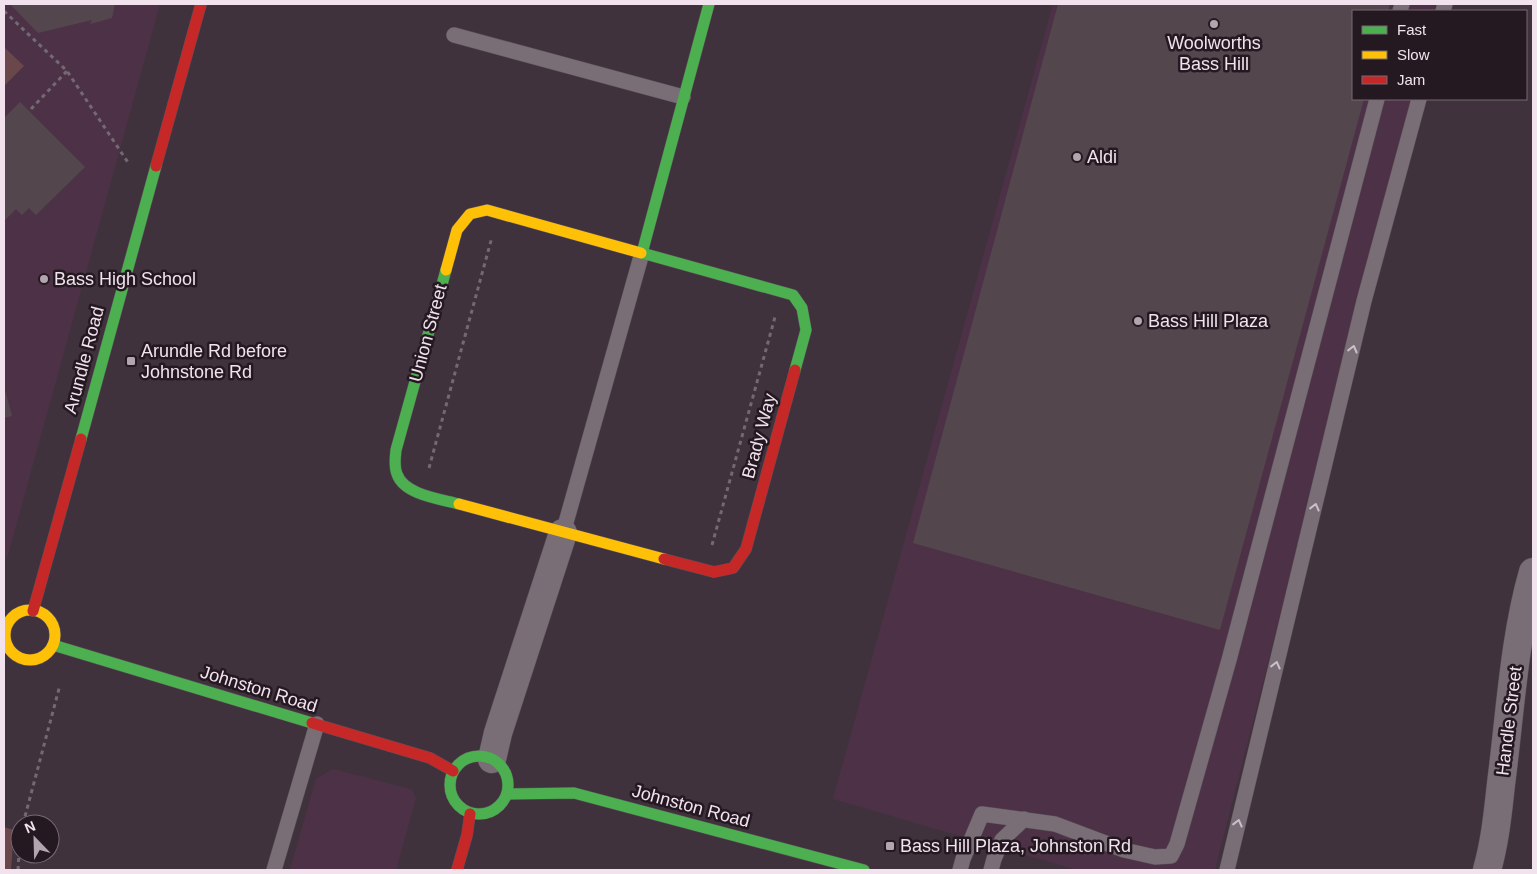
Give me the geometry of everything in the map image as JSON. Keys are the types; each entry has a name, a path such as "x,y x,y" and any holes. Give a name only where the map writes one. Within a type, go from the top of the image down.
{"street":[{"name":"Arundle Road","path":"33,611 200,4"},
{"path":"642,253 709,4"},
{"name":"Union Street","path":"563,533 415,492 401,484 394,468 396,450 457,230 470,214 487,210 642,253"},
{"name":"Brady Way","path":"563,533 714,572 733,568 746,549 806,330 802,308 792,295 642,253"},
{"path":"492,759 498,733 563,533"},
{"name":"Handle Street","path":"1487,870 1499,803 1519,638 1528,588 1533,572"},
{"path":"33,611 41,613 48,618 53,625 55,634 53,645 48,653 41,658 33,660 22,659 14,654 8,646 4,631 14,616 22,612 33,611"},
{"name":"Johnston Road","path":"53,645 430,758 453,771"},
{"path":"485,756 492,759 504,770 509,785 508,794 496,810 484,815 470,814 461,809 450,791 453,771 466,758 485,756"},
{"name":"Johnston Road","path":"508,794 574,793 864,870"},
{"path":"457,870 467,835 470,814"}],"lane":[{"path":"454,35 684,97"},
{"path":"960,870 982,814 1055,824 1124,850 1155,857 1171,856 1177,844 1229,660 1377,100"},
{"path":"1226,870 1364,301 1419,100"},
{"path":"563,533 642,253"},
{"path":"274,870 318,724"},
{"path":"991,870 1002,840 1024,819"}],"path":[{"path":"4,10 67,70 148,193"},
{"path":"31,109 67,70"},
{"path":"422,494 498,213"},
{"path":"705,570 782,292"},
{"path":"26,814 60,686"}],"shaded area":[{"name":"Bass High School","path":"4,4 160,4 8,555 4,561"},
{"path":"1053,4 1436,4 1434,10 1352,10 1352,100 1412,100 1215,870 1077,870 833,799"},
{"path":"4,47 24,66 4,86"},
{"path":"333,769 411,789 416,798 396,870 290,870 316,779"},
{"path":"4,827 10,829 11,864 11,870 4,870"}],"building":[{"path":"10,4 115,4 112,18 90,24 92,20 38,33"},
{"name":"Bass Hill Plaza","path":"1058,4 1390,4 1388,10 1352,10 1352,100 1364,100 1220,630 913,543"},
{"path":"20,102 85,167 36,215 29,208 22,215 16,209 4,221 4,118"},
{"path":"4,386 12,416 4,418"}],"traffic: fast":[{"path":"641,253 709,4"},
{"path":"81,439 156,166"},
{"path":"642,253 793,295 802,308 806,330 795,370"},
{"path":"446,270 396,450 395,465 397,474 407,487 433,498 459,504"},
{"path":"53,645 312,723"},
{"path":"473,756 485,756 500,764 508,779 508,785 508,791 500,806 485,814 473,814 458,806 450,791 450,779 458,764 473,756"},
{"path":"507,794 574,793 864,870"}],"traffic: slow":[{"path":"446,270 457,230 470,214 487,210 641,253"},
{"path":"459,504 664,559"},
{"path":"30,610 39,612 50,621 55,635 53,644 44,655 30,660 21,658 10,649 5,635 7,626 16,615 30,610"}],"traffic: jam":[{"path":"156,166 201,4"},
{"path":"664,559 714,572 733,568 746,549 795,370"},
{"path":"33,611 81,439"},
{"path":"312,723 430,758 453,771"},
{"path":"457,870 467,835 470,814"}],"place":[{"name":"Woolworths Bass Hill","path":"1214,24"},
{"name":"Aldi","path":"1077,157"},
{"name":"Bass High School","path":"44,279"},
{"name":"Bass Hill Plaza","path":"1138,321"},
{"name":"Arundle Rd before Johnstone Rd","path":"131,361"},
{"name":"Bass Hill Plaza, Johnston Rd","path":"890,846"}]}
